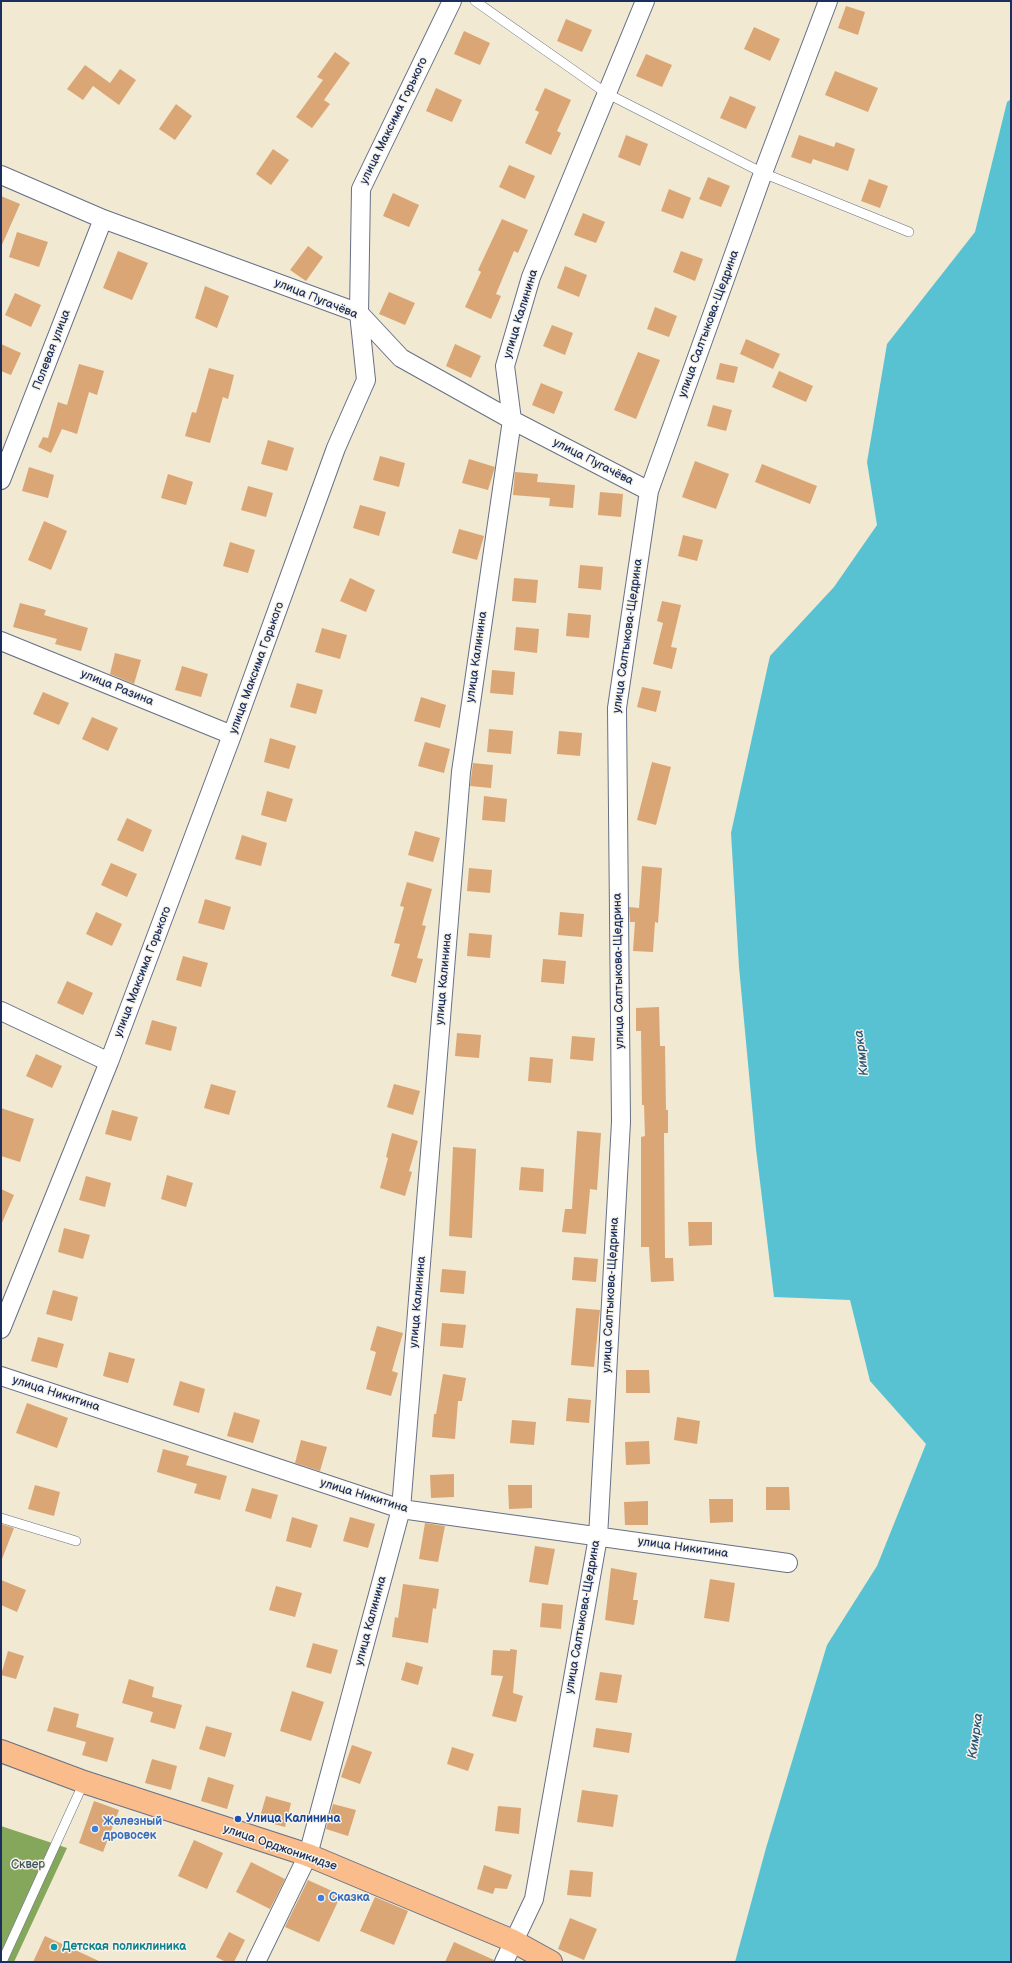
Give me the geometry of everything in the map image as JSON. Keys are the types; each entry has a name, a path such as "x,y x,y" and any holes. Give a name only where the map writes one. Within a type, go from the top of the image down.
{"main road":[{"name":"улица Орджоникидзе","path":"1,1752 84,1782 308,1855 513,1941 551,1962"}],"street":[{"name":"улица Максима Горького","path":"1,1330 109,1062 232,736 336,448 366,380 359,313 361,189 452,1"},
{"name":"улица Калинина","path":"256,1962 308,1855 401,1509 461,772 512,420 505,366 531,277 645,1"},
{"name":"улица Салтыкова-Щедрина","path":"504,1962 534,1899 598,1537 621,1122 617,708 649,491 763,173 828,1"},
{"name":"улица Пугачёва","path":"1,175 103,219 359,313 401,358 512,420 649,491"},
{"name":"Полевая улица","path":"1,480 103,219"},
{"name":"улица Разина","path":"1,641 232,736"},
{"path":"1,1011 109,1062"},
{"name":"улица Никитина","path":"1,1376 401,1509 788,1563"}],"lane":[{"path":"475,1 606,93 763,173 909,232"},
{"path":"1,1518 76,1541"},
{"path":"2,1962 84,1782"}],"green space":[{"name":"Сквер","path":"1,1826 67,1848 14,1962 1,1962"}],"water":[{"name":"Кимрка","path":"1011,99 1011,1962 735,1962 766,1848 827,1645 877,1566 926,1444 870,1381 850,1300 774,1297 756,1149 739,967 731,833 770,656 834,587 877,525 867,462 887,344 975,232 1007,102"}],"building":[{"path":"846,6 865,12 858,35 838,28"},
{"path":"566,19 592,30 582,52 557,41"},
{"path":"754,27 780,39 770,61 744,49"},
{"path":"464,31 490,43 480,65 454,54"},
{"path":"335,52 350,63 324,100 330,104 312,128 296,117 323,80 317,77"},
{"path":"646,54 672,65 662,87 636,76"},
{"path":"85,65 110,83 120,69 136,80 119,105 93,86 83,100 67,89"},
{"path":"835,71 878,88 868,112 825,95"},
{"path":"436,88 462,100 452,122 426,111"},
{"path":"545,88 571,100 557,131 561,133 551,155 525,143 539,112 535,110"},
{"path":"730,96 756,107 746,129 720,118"},
{"path":"176,104 192,116 175,140 159,129"},
{"path":"626,135 648,144 640,166 618,157"},
{"path":"799,135 834,147 836,142 855,149 848,171 813,159 811,164 791,157"},
{"path":"273,149 289,160 271,185 256,174"},
{"path":"509,165 535,176 525,199 499,187"},
{"path":"708,177 730,186 721,207 699,199"},
{"path":"869,179 888,186 880,208 861,201"},
{"path":"669,189 691,198 683,219 661,211"},
{"path":"393,193 419,205 409,227 383,216"},
{"path":"1,196 20,204 1,247"},
{"path":"583,213 605,222 596,243 574,235"},
{"path":"502,219 528,230 518,253 514,251 496,294 501,296 491,319 465,307 481,272 478,270"},
{"path":"17,232 48,242 39,267 9,257"},
{"path":"308,246 323,257 306,281 290,270"},
{"path":"118,251 148,263 132,300 103,288"},
{"path":"681,251 703,259 695,281 673,272"},
{"path":"565,266 587,275 579,297 557,288"},
{"path":"205,286 229,296 217,328 195,318"},
{"path":"389,292 415,303 405,325 379,314"},
{"path":"15,293 41,305 31,327 5,315"},
{"path":"655,307 677,316 669,337 647,329"},
{"path":"552,325 573,333 565,355 543,346"},
{"path":"746,339 780,354 773,369 740,354"},
{"path":"1,344 21,353 11,375 1,371"},
{"path":"455,344 481,356 471,378 446,366"},
{"path":"638,352 660,360 636,419 614,410"},
{"path":"720,363 738,367 734,383 716,379"},
{"path":"79,364 104,371 97,395 89,392 77,434 62,429 51,453 38,447 43,437 48,438 58,402 67,405"},
{"path":"209,368 234,375 228,399 223,397 210,443 185,436 192,412 196,413"},
{"path":"779,371 813,386 806,402 772,387"},
{"path":"541,383 563,392 554,414 532,405"},
{"path":"713,405 732,410 726,431 707,426"},
{"path":"268,440 294,448 287,471 261,464"},
{"path":"380,456 405,463 399,487 373,480"},
{"path":"469,459 495,467 488,490 462,483"},
{"path":"695,461 729,474 716,509 682,497"},
{"path":"762,464 817,486 810,504 755,482"},
{"path":"29,467 54,475 48,498 22,491"},
{"path":"515,472 538,474 537,482 575,485 573,508 549,506 550,498 513,495"},
{"path":"168,474 193,482 186,505 161,498"},
{"path":"248,486 273,493 266,517 241,510"},
{"path":"600,492 623,494 621,517 598,515"},
{"path":"360,505 386,512 379,536 353,528"},
{"path":"44,521 67,531 51,570 28,560"},
{"path":"459,529 484,536 477,560 452,553"},
{"path":"683,535 703,540 697,561 678,556"},
{"path":"230,542 255,550 248,573 223,566"},
{"path":"580,565 603,567 601,590 578,588"},
{"path":"350,578 375,590 366,612 340,601"},
{"path":"514,578 538,580 536,603 512,601"},
{"path":"662,601 681,605 671,647 677,648 672,669 653,664 663,623 657,621"},
{"path":"20,603 46,610 44,615 88,628 81,651 55,644 57,639 13,627"},
{"path":"568,613 591,615 589,638 566,636"},
{"path":"516,627 539,629 537,653 514,650"},
{"path":"322,628 347,635 340,659 315,652"},
{"path":"115,653 141,660 134,684 110,674"},
{"path":"182,666 208,674 201,697 175,690"},
{"path":"492,670 515,672 513,695 490,693"},
{"path":"297,683 323,690 316,714 290,707"},
{"path":"642,687 661,691 656,712 637,707"},
{"path":"43,692 69,703 59,725 33,714"},
{"path":"421,697 446,705 440,728 414,721"},
{"path":"92,717 118,728 108,751 82,739"},
{"path":"489,729 513,731 511,754 487,752"},
{"path":"559,731 582,733 580,756 557,754"},
{"path":"270,738 296,746 289,769 264,762"},
{"path":"425,742 450,749 444,773 418,766"},
{"path":"652,762 671,767 656,825 637,820"},
{"path":"473,763 493,765 491,788 470,786"},
{"path":"267,791 293,799 286,822 261,815"},
{"path":"484,796 507,799 505,822 482,820"},
{"path":"127,818 152,830 143,852 117,840"},
{"path":"415,831 440,838 433,862 408,855"},
{"path":"242,835 267,843 261,866 235,859"},
{"path":"111,863 137,874 127,897 101,885"},
{"path":"642,866 662,868 658,923 655,922 653,952 633,951 635,922 630,922 629,907 639,908"},
{"path":"469,868 492,870 490,893 467,891"},
{"path":"407,882 432,889 422,925 426,926 417,958 423,959 416,983 391,976 400,944 394,943 404,907 400,906"},
{"path":"205,899 231,907 224,930 198,923"},
{"path":"96,912 122,924 112,946 86,934"},
{"path":"560,912 584,914 582,937 558,935"},
{"path":"469,933 492,935 490,958 467,956"},
{"path":"183,956 208,963 201,987 176,980"},
{"path":"543,959 566,961 564,984 541,982"},
{"path":"67,981 93,993 83,1015 57,1003"},
{"path":"659,1007 660,1046 665,1046 666,1110 668,1110 668,1133 664,1133 665,1258 673,1258 674,1281 651,1282 649,1247 641,1247 641,1137 645,1136 644,1105 642,1105 641,1031 636,1031 636,1008"},
{"path":"152,1020 177,1027 171,1051 145,1044"},
{"path":"457,1033 481,1035 479,1058 455,1056"},
{"path":"572,1036 595,1038 593,1061 570,1059"},
{"path":"36,1054 62,1066 52,1088 26,1076"},
{"path":"530,1057 553,1059 551,1083 528,1081"},
{"path":"211,1084 236,1091 229,1115 204,1108"},
{"path":"394,1084 420,1091 413,1115 387,1107"},
{"path":"1,1108 34,1119 20,1162 1,1156"},
{"path":"112,1110 138,1117 131,1141 105,1134"},
{"path":"577,1131 601,1133 597,1190 590,1189 586,1234 562,1232 565,1209 572,1209"},
{"path":"392,1133 418,1141 409,1171 412,1172 405,1196 380,1188 388,1158 386,1157"},
{"path":"453,1147 476,1149 472,1238 449,1236"},
{"path":"521,1167 544,1169 543,1192 519,1190"},
{"path":"167,1175 193,1183 186,1207 161,1199"},
{"path":"86,1176 111,1183 105,1207 79,1200"},
{"path":"1,1189 14,1195 1,1225"},
{"path":"688,1222 712,1222 712,1245 689,1246"},
{"path":"64,1228 90,1235 83,1259 58,1252"},
{"path":"574,1257 598,1259 596,1282 572,1280"},
{"path":"442,1269 466,1271 464,1294 440,1292"},
{"path":"53,1290 78,1297 72,1321 46,1314"},
{"path":"576,1308 600,1310 594,1367 571,1365"},
{"path":"442,1323 466,1325 463,1348 440,1346"},
{"path":"377,1326 403,1333 392,1371 398,1373 391,1396 366,1389 376,1352 370,1350"},
{"path":"38,1337 64,1344 57,1368 31,1361"},
{"path":"109,1352 135,1359 128,1383 103,1376"},
{"path":"626,1370 649,1370 650,1393 626,1393"},
{"path":"443,1374 466,1378 462,1401 458,1401 455,1439 432,1437 434,1414 436,1414"},
{"path":"180,1381 205,1389 199,1413 173,1405"},
{"path":"568,1398 591,1400 589,1423 566,1421"},
{"path":"27,1403 68,1418 57,1448 16,1433"},
{"path":"234,1412 260,1420 253,1443 227,1436"},
{"path":"677,1417 700,1421 697,1444 674,1440"},
{"path":"512,1420 536,1422 534,1445 510,1443"},
{"path":"301,1440 327,1447 320,1471 295,1463"},
{"path":"649,1441 650,1464 626,1465 625,1442"},
{"path":"163,1449 189,1456 186,1465 227,1476 220,1500 194,1493 197,1484 157,1472"},
{"path":"454,1474 454,1497 431,1498 430,1475"},
{"path":"35,1485 60,1492 54,1516 28,1509"},
{"path":"508,1485 532,1485 532,1508 509,1509"},
{"path":"766,1487 789,1487 790,1510 766,1510"},
{"path":"252,1488 278,1495 271,1519 245,1511"},
{"path":"709,1499 733,1499 733,1522 710,1523"},
{"path":"648,1501 648,1525 625,1525 624,1502"},
{"path":"292,1517 318,1525 311,1548 286,1541"},
{"path":"350,1517 375,1524 368,1548 343,1541"},
{"path":"425,1523 445,1526 438,1562 419,1559"},
{"path":"1,1524 14,1528 2,1559 1,1559"},
{"path":"535,1546 555,1549 548,1585 529,1582"},
{"path":"611,1568 637,1573 633,1600 638,1600 634,1625 605,1620"},
{"path":"710,1579 735,1583 729,1622 704,1618"},
{"path":"1,1580 26,1590 17,1612 1,1605"},
{"path":"403,1584 439,1589 436,1609 433,1608 428,1643 392,1637 395,1617 398,1618"},
{"path":"276,1586 302,1593 295,1617 269,1610"},
{"path":"542,1603 563,1605 561,1629 540,1627"},
{"path":"313,1643 338,1650 331,1674 306,1667"},
{"path":"510,1649 517,1650 513,1693 523,1696 516,1722 492,1716 503,1676 491,1675 493,1650 510,1651"},
{"path":"8,1651 24,1656 16,1679 1,1675"},
{"path":"406,1662 423,1667 418,1685 401,1680"},
{"path":"600,1672 622,1675 617,1703 595,1700"},
{"path":"129,1679 154,1687 152,1697 182,1705 175,1729 150,1722 153,1712 122,1703"},
{"path":"292,1691 324,1702 311,1741 280,1731"},
{"path":"54,1707 79,1714 76,1727 114,1738 107,1762 82,1755 86,1742 47,1731"},
{"path":"206,1726 232,1733 225,1757 199,1749"},
{"path":"596,1728 632,1733 629,1753 593,1747"},
{"path":"352,1745 372,1752 360,1784 341,1777"},
{"path":"452,1747 474,1754 468,1771 447,1764"},
{"path":"152,1759 177,1766 171,1790 145,1783"},
{"path":"208,1777 234,1785 227,1809 201,1801"},
{"path":"582,1790 618,1795 613,1827 577,1822"},
{"path":"266,1796 291,1803 285,1827 259,1820"},
{"path":"94,1801 119,1810 103,1852 79,1843"},
{"path":"333,1804 356,1810 348,1836 326,1829"},
{"path":"498,1806 521,1808 519,1834 495,1831"},
{"path":"194,1840 223,1853 207,1889 178,1876"},
{"path":"251,1862 285,1879 270,1909 236,1892"},
{"path":"484,1865 512,1875 507,1889 495,1888 493,1894 477,1889"},
{"path":"570,1870 593,1872 591,1897 567,1895"},
{"path":"308,1880 341,1895 319,1942 285,1927"},
{"path":"375,1897 408,1911 394,1945 360,1931"},
{"path":"570,1918 597,1929 584,1960 558,1949"},
{"path":"229,1932 245,1940 234,1962 226,1962 216,1957"},
{"name":"Детская поликлиника","path":"45,1936 101,1962 33,1962"},
{"path":"454,1942 494,1960 494,1962 445,1962"}],"place":[{"name":"Улица Калинина","path":"238,1819"},
{"name":"Железный дровосек","path":"95,1829"},
{"name":"Сказка","path":"321,1898"},
{"name":"Детская поликлиника","path":"54,1947"}]}
